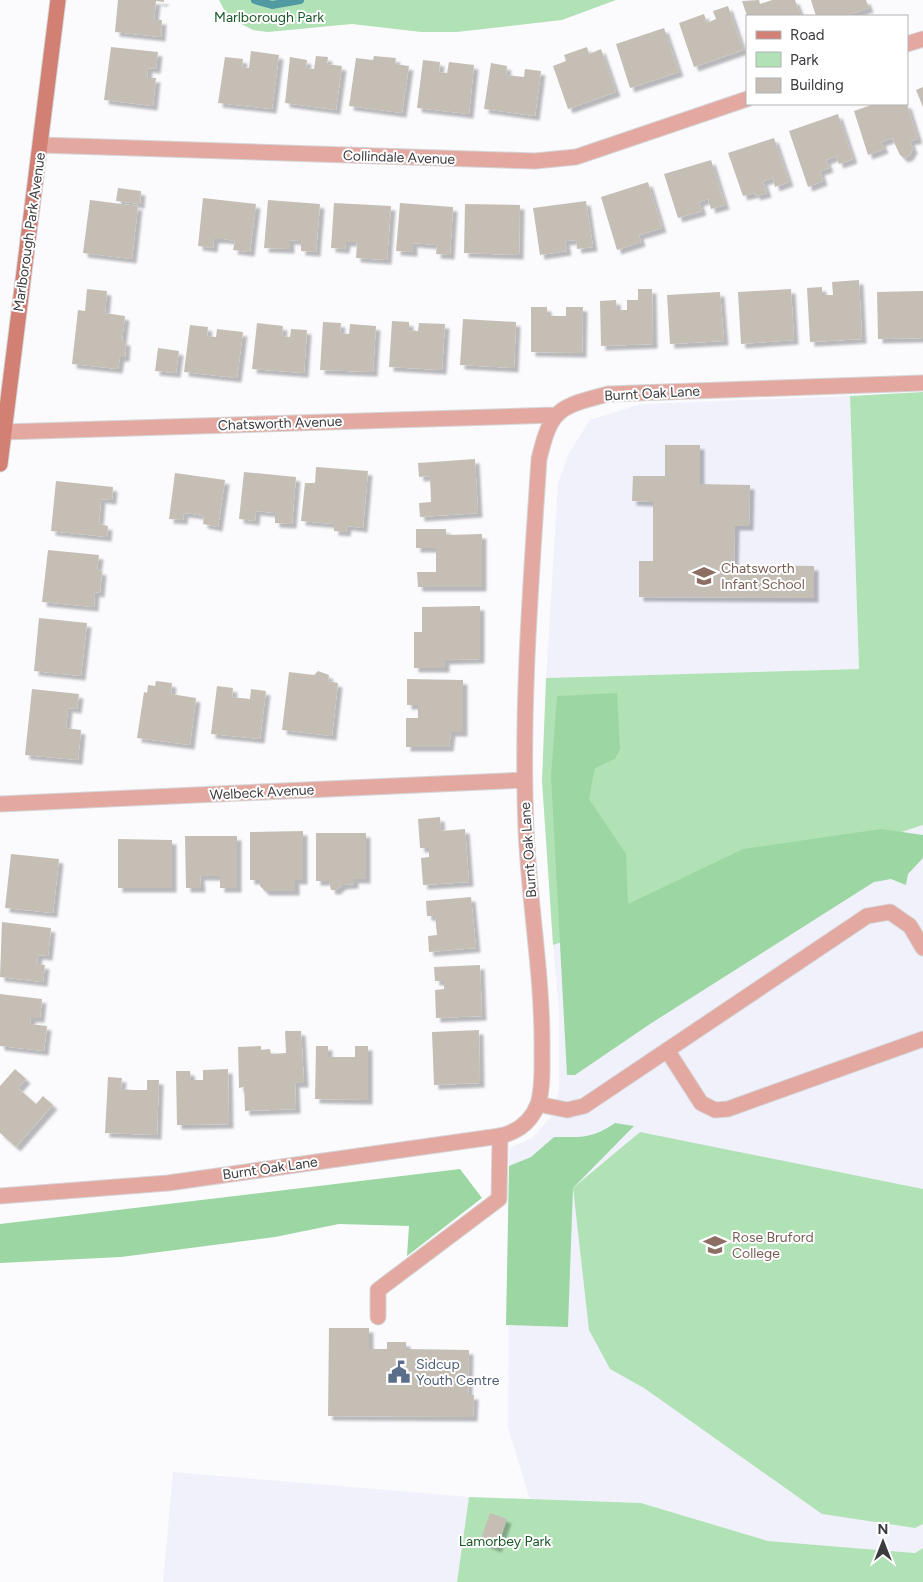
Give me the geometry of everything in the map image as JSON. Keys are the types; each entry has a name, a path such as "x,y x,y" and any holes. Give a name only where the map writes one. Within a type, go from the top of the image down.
{"street":[{"name":"Marlborough Park Avenue","path":"0,464 58,0"},
{"path":"908,44 923,39"},
{"name":"Collindale Avenue","path":"41,145 535,161 576,157 746,99"},
{"name":"Burnt Oak Lane","path":"0,1196 168,1183 500,1136 513,1133 522,1128 538,1104 541,1079 542,1010 528,866 524,780 539,459 548,425 555,416 581,401 608,394 923,383"},
{"name":"Chatsworth Avenue","path":"4,432 555,416"},
{"name":"Welbeck Avenue","path":"0,804 524,780"},
{"path":"538,1104 567,1110 584,1106 867,916 890,912 910,926 923,948"},
{"path":"667,1050 701,1103 715,1110 735,1106 923,1039"},
{"path":"378,1317 378,1290 499,1199 500,1136"}],"shaded area":[{"name":"Chatsworth Infant School","path":"850,396 859,669 546,678 558,483 569,453 590,420 641,404"},
{"name":"Rose Bruford College","path":"923,825 923,1548 915,1553 768,1541 641,1503 530,1500 508,1428 509,1166 510,1148 533,1137 551,1117 559,1090 559,1010 553,945"},
{"path":"173,1472 469,1497 457,1582 163,1582"}],"green space":[{"name":"Marlborough Park","path":"219,0 616,0 562,20 457,32 421,32 352,24 268,32 253,30 228,17"},
{"path":"923,392 923,825 553,945 542,781 546,678 859,669 850,396"},
{"path":"617,693 620,749 615,759 595,768 589,799 626,854 628,904 743,849 881,829 923,835 923,858 908,874 906,885 891,879 874,882 650,1024 575,1075 567,1075 551,776 557,696"},
{"path":"615,1123 634,1126 573,1188 568,1327 506,1325 509,1166 531,1157 554,1137 586,1136 600,1132"},
{"path":"640,1132 923,1189 923,1524 915,1528 822,1514 644,1388 610,1369 589,1330 573,1188"},
{"path":"460,1169 482,1198 407,1256 409,1226 339,1224 275,1237 121,1257 0,1263 0,1224"},
{"name":"Lamorbey Park","path":"469,1497 641,1503 768,1541 915,1553 923,1548 923,1582 457,1582"}],"building":[{"path":"118,0 164,0 164,2 156,1 154,20 162,20 161,37 115,32"},
{"path":"759,0 760,4 772,0 795,0 801,15 747,15 742,1"},
{"path":"811,0 866,0 869,8 848,15 816,15"},
{"path":"728,6 743,50 694,67 679,23 704,14 707,23 716,19 713,11"},
{"path":"664,28 679,72 630,88 616,44"},
{"path":"111,47 158,52 156,69 148,68 147,78 156,78 153,106 104,100"},
{"path":"587,47 589,54 601,49 616,92 568,109 553,66 566,61 564,55"},
{"path":"251,51 279,55 272,109 218,103 225,57 243,59 242,67 249,68"},
{"path":"316,56 328,57 327,64 342,66 336,110 285,103 290,57 307,60 306,68 314,69"},
{"path":"374,56 396,58 395,64 409,66 402,113 349,106 356,58 373,60"},
{"path":"423,60 440,62 439,72 447,73 449,62 474,65 469,114 417,108"},
{"path":"491,63 507,66 506,75 524,77 525,69 541,71 535,116 484,109"},
{"path":"923,87 923,107 916,90"},
{"path":"871,105 907,105 918,139 910,141 913,149 909,156 904,158 900,155 892,138 881,142 884,149 868,155 854,111"},
{"path":"838,114 853,159 839,164 836,156 826,160 829,168 820,171 823,181 808,187 789,131"},
{"path":"774,138 789,182 775,187 773,178 763,181 767,193 756,196 755,193 743,196 728,153"},
{"path":"711,160 725,205 711,209 708,199 699,202 702,211 678,218 664,174"},
{"path":"648,182 662,228 639,235 641,242 617,250 601,197"},
{"path":"118,188 141,191 140,204 116,201"},
{"path":"203,198 256,204 250,252 233,250 235,241 224,239 214,239 213,248 198,246"},
{"path":"90,200 138,206 132,259 83,253"},
{"path":"268,200 320,204 316,252 301,251 301,241 290,240 290,249 264,248"},
{"path":"586,201 593,247 577,249 576,240 565,241 567,251 540,255 533,208"},
{"path":"334,203 391,206 387,260 356,258 357,242 346,242 345,249 331,248"},
{"path":"400,203 453,207 450,255 436,254 437,245 413,243 413,252 396,251"},
{"path":"465,204 520,205 519,255 464,253"},
{"path":"859,280 862,339 810,342 807,288 822,287 822,295 833,295 832,282"},
{"path":"87,289 107,291 105,313 125,316 122,341 126,341 125,357 120,357 118,369 72,364 78,310 85,311"},
{"path":"638,289 652,289 653,344 601,346 600,301 616,300 617,310 627,310 627,300 638,300"},
{"path":"791,289 794,340 741,344 738,292"},
{"path":"923,291 923,338 878,339 877,292"},
{"path":"720,292 724,341 670,344 667,295"},
{"path":"531,307 547,307 547,315 566,316 566,307 583,307 582,353 531,352"},
{"path":"463,319 516,322 514,368 460,365"},
{"path":"392,321 409,322 409,330 418,331 419,323 445,324 442,370 389,367"},
{"path":"323,322 341,323 340,333 349,334 350,324 376,326 373,372 320,370"},
{"path":"257,323 283,326 282,336 290,337 291,329 307,330 304,373 252,369"},
{"path":"190,325 208,327 207,336 216,337 217,329 243,332 237,378 184,372"},
{"path":"158,348 179,351 176,373 155,371"},
{"name":"Chatsworth Infant School","path":"665,445 700,445 700,484 750,485 749,526 735,526 734,565 814,566 814,598 639,597 639,561 653,561 653,502 632,501 633,476 665,476"},
{"path":"475,459 478,513 420,517 419,503 431,502 430,476 419,477 418,463"},
{"path":"316,467 368,471 363,528 347,526 346,532 334,531 334,524 301,521 305,483 315,483"},
{"path":"244,472 296,477 292,524 275,523 275,513 256,511 255,521 239,519"},
{"path":"175,473 225,480 218,527 203,524 204,516 193,514 184,513 183,520 169,519"},
{"path":"56,481 113,487 112,500 101,499 99,524 108,526 107,537 51,531"},
{"path":"416,529 446,529 446,535 482,534 482,587 418,587 417,572 436,572 436,548 416,548"},
{"path":"48,550 99,555 97,570 102,571 100,593 95,592 94,607 42,602"},
{"path":"480,606 480,659 445,660 445,668 414,668 414,632 422,632 422,607"},
{"path":"39,618 87,623 81,676 34,671"},
{"path":"318,671 329,675 328,681 338,683 332,736 282,730 289,672 314,675"},
{"path":"407,679 463,680 463,732 451,732 449,747 406,747 406,718 418,718 418,705 407,705"},
{"path":"156,681 172,683 171,694 196,698 190,745 137,738 144,692 147,693 148,685 155,686"},
{"path":"217,686 233,688 232,697 250,699 251,689 266,691 260,739 211,734"},
{"path":"32,689 79,694 77,709 68,708 66,728 81,730 78,760 25,755"},
{"path":"440,817 441,831 465,829 469,882 423,885 421,858 429,857 429,848 420,848 418,819"},
{"path":"303,831 303,880 295,880 295,891 265,891 260,886 260,880 250,880 250,832"},
{"path":"316,833 366,833 366,879 354,879 354,884 342,885 336,890 331,890 329,881 316,881"},
{"path":"185,836 237,836 237,888 220,888 220,876 200,876 201,888 186,888"},
{"path":"118,839 172,840 172,888 118,888"},
{"path":"11,854 59,859 53,913 5,908"},
{"path":"471,897 476,948 429,952 428,936 437,935 435,916 427,916 426,901"},
{"path":"2,922 51,928 48,956 38,955 37,964 45,965 43,982 0,977"},
{"path":"480,965 482,1016 436,1018 435,990 444,989 444,981 435,981 434,967"},
{"path":"0,994 42,999 40,1018 31,1018 30,1024 47,1026 44,1051 0,1046"},
{"path":"479,1030 480,1083 434,1085 432,1032"},
{"path":"285,1031 301,1031 304,1083 295,1083 296,1109 245,1111 244,1087 239,1088 238,1047 261,1046 261,1050 270,1049 271,1054 286,1053"},
{"path":"316,1046 328,1046 328,1057 355,1057 355,1046 368,1046 368,1100 315,1099"},
{"path":"15,1069 26,1079 18,1088 36,1104 43,1096 53,1105 16,1147 0,1133 0,1086"},
{"path":"228,1069 229,1124 177,1125 176,1071 190,1071 191,1080 203,1080 203,1070"},
{"path":"108,1077 122,1078 121,1089 133,1090 147,1090 147,1080 159,1080 157,1135 105,1133"},
{"name":"Sidcup Youth Centre","path":"329,1328 369,1328 369,1349 387,1349 387,1342 406,1342 406,1349 469,1350 468,1395 474,1395 473,1417 328,1416"},
{"path":"490,1513 507,1519 497,1548 480,1541"}],"waterway":[{"path":"255,0 272,5 300,0"}],"place":[{"name":"Chatsworth Infant School","path":"704,576"},
{"name":"Rose Bruford College","path":"715,1245"},
{"name":"Sidcup Youth Centre","path":"399,1372"}]}
